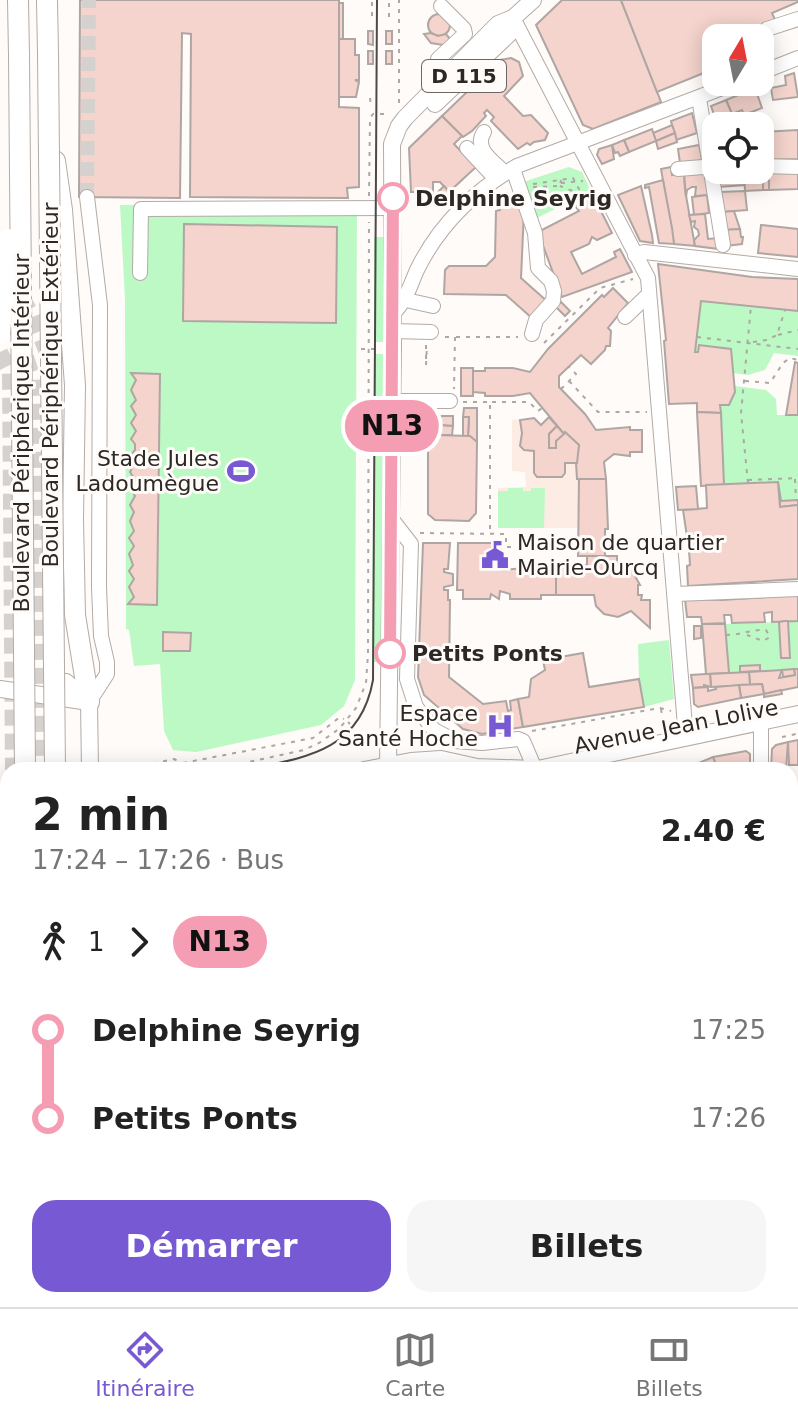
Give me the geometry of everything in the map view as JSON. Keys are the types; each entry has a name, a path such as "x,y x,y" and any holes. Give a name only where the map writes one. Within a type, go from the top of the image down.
{"highway":[{"name":"Boulevard Périphérique Intérieur","path":"18,0 25,762"},
{"name":"Boulevard Périphérique Extérieur","path":"47,0 55,762"},
{"path":"48,126 59,180 75,385 75,615 89,702"},
{"path":"0,334 19,131"}],"main road":[{"name":"D 115","path":"388,762 392,144 399,126 498,24 513,18 533,0"},
{"name":"D 115","path":"393,155 406,132 510,33 513,18"},
{"path":"66,682 89,702 90,762"},
{"path":"0,689 89,702"},
{"name":"Avenue Jean Lolive","path":"572,762 798,714"},
{"name":"Avenue Jean Lolive","path":"423,762 441,759 454,762"}],"street":[{"path":"441,6 464,29 465,34 438,59 451,73"},
{"path":"513,18 648,278 686,738"},
{"path":"774,27 798,19"},
{"path":"774,67 798,58"},
{"path":"431,332 393,323 418,269 456,212 504,173 704,96"},
{"path":"699,98 702,112"},
{"path":"484,132 479,143 481,148 504,173 535,233 538,268 551,281 554,291 553,301 536,320 533,332"},
{"path":"467,148 504,173"},
{"path":"774,166 798,167"},
{"path":"678,169 702,167"},
{"path":"716,184 723,245"},
{"path":"87,197 100,305 99,587 101,636 107,662 107,674 89,702"},
{"path":"140,273 141,209 393,208"},
{"path":"635,255 644,252 798,269"},
{"path":"625,317 649,294"},
{"path":"406,300 433,306"},
{"path":"392,401 453,397"},
{"path":"390,517 411,544 407,679 416,707 434,730 455,741 523,741 531,762"},
{"path":"675,594 798,589"},
{"path":"761,722 761,762"}],"path":[{"path":"372,0 372,16"},
{"path":"389,0 389,17"},
{"path":"399,0 399,105"},
{"path":"370,98 371,106"},
{"path":"369,204 370,118 373,114 392,114"},
{"path":"560,183 528,186 560,183 573,191 579,189 573,178 560,183"},
{"path":"578,183 586,180"},
{"path":"249,762 304,750 339,729 351,716 366,683 369,219"},
{"path":"545,344 600,288 627,280"},
{"path":"751,306 741,413 747,482 796,478 796,500"},
{"path":"777,335 785,310"},
{"path":"748,343 798,330"},
{"path":"542,408 538,411 529,402 490,402 453,397 455,338 529,337 533,332 549,348"},
{"path":"697,337 798,349"},
{"path":"788,348 790,358"},
{"path":"361,349 389,349"},
{"path":"744,380 770,383 783,363 790,358 798,360"},
{"path":"561,389 576,374 569,367"},
{"path":"569,381 598,412 649,412"},
{"path":"490,402 490,533"},
{"path":"411,533 506,534 506,547 578,547"},
{"path":"605,547 660,547"},
{"path":"726,635 747,635 763,641 770,637 766,630 747,635"},
{"path":"660,708 664,727"},
{"path":"520,732 660,708 676,712"},
{"path":"194,762 313,738 340,717 344,719"},
{"path":"782,737 796,734"},
{"path":"160,762 174,759 180,762"}],"shaded area":[{"path":"548,417 564,433 577,463 577,528 498,528 498,488 526,487 525,472 512,471 512,420 534,418 541,424"}],"green space":[{"path":"569,167 582,172 591,191 533,220 520,183"},
{"name":"Stade Jules Ladoumègue","path":"357,204 355,680 344,706 321,725 196,752 173,750 164,731 160,664 134,666 129,630 126,629 125,299 120,205"},
{"path":"374,237 385,237 384,342 374,342"},
{"path":"701,301 798,311 798,356 774,353 765,370 748,375 733,373 731,349 700,345 698,352 695,352"},
{"path":"374,354 385,354 384,662 372,662"},
{"path":"735,386 766,390 776,399 777,415 798,415 798,500 781,501 779,482 724,485 720,405 729,405"},
{"path":"508,488 531,491 531,488 545,488 544,528 498,528 498,491 508,491"},
{"path":"788,621 798,621 798,669 760,671 759,665 741,666 740,672 729,673 725,624 779,622 781,658 789,658"},
{"path":"669,640 674,699 644,707 638,644"}],"building":[{"path":"80,0 339,0 339,107 359,108 359,187 347,188 348,198 190,197 191,34 182,33 180,198 79,197"},
{"path":"562,0 621,0 661,102 593,129 583,125 536,25"},
{"path":"621,0 798,0 772,13 776,22 771,24 702,24 702,74 657,92"},
{"path":"339,3 343,3 343,39 339,39"},
{"path":"439,14 447,17 450,25 447,33 439,36 431,33 428,25 431,17"},
{"path":"368,31 373,31 373,45 368,44"},
{"path":"386,31 392,31 392,44 386,44"},
{"path":"424,34 438,36 446,34 451,40 443,45 431,43"},
{"path":"339,39 355,39 355,55 359,55 356,97 339,97"},
{"path":"368,51 373,51 373,64 368,64"},
{"path":"386,51 392,51 392,64 386,64"},
{"path":"511,58 519,62 523,76 504,96 523,116 531,115 548,133 545,140 530,145 527,143 518,149 491,121 494,117 487,110 484,113 486,116 463,137 442,116 500,60"},
{"path":"794,73 798,97 773,100 774,87 786,85 785,76"},
{"path":"736,96 758,96 762,108 752,112 731,112 726,100"},
{"path":"726,100 731,112 713,112 711,106"},
{"path":"692,113 697,133 676,140 671,121"},
{"path":"442,116 462,136 454,144 476,167 449,192 440,182 433,182 433,192 411,192 409,148"},
{"path":"672,125 675,133 656,141 653,133"},
{"path":"652,129 656,141 629,152 624,140"},
{"path":"798,130 798,159 774,160 774,131"},
{"path":"675,133 677,142 658,149 656,141"},
{"path":"624,140 629,152 620,156 612,145"},
{"path":"612,145 614,159 602,164 597,155 599,149"},
{"path":"699,145 702,163 680,163 678,149"},
{"path":"671,167 672,175 684,173 695,246 674,244 661,169"},
{"path":"774,171 798,171 798,189 769,190 769,184 774,184"},
{"path":"684,173 702,173 702,184 708,184 711,195 695,196 696,187 692,187 687,190 686,197"},
{"path":"663,180 674,244 659,243 649,187 645,188 645,185"},
{"path":"719,184 745,184 745,185 719,187"},
{"path":"745,184 763,184 763,190 745,191"},
{"path":"444,186 450,193 444,198 438,192"},
{"path":"641,186 653,243 640,241 618,195"},
{"path":"591,191 612,233 597,240 592,237 589,244 571,252 582,274 616,257 614,252 620,249 632,272 562,297 538,232 579,211 571,201"},
{"path":"745,191 747,210 722,212 720,192"},
{"path":"707,195 709,213 694,215 692,197"},
{"path":"500,200 522,200 521,278 548,302 533,319 506,295 444,294 445,270 449,266 486,266 495,257 496,211 500,210"},
{"path":"734,211 740,229 724,230 722,212"},
{"path":"705,214 708,239 718,238 719,249 695,246 694,240 699,235 694,227 695,221 691,222 689,215"},
{"path":"184,224 337,227 336,323 183,321"},
{"path":"761,225 798,229 798,257 758,253"},
{"path":"740,229 742,244 726,246 724,230"},
{"path":"658,264 752,277 798,279 798,311 701,301 695,352 698,352 699,345 731,349 735,392 729,405 720,405 721,413 697,412 697,403 669,404"},
{"path":"613,288 628,303 608,328 611,331 610,346 606,346 591,364 581,355 559,376 559,387 596,430 630,427 630,430 642,430 642,452 630,452 630,456 614,454 604,462 606,479 577,479 579,445 564,434 530,393 485,396 485,393 473,392 473,371 513,368 530,372 548,349 602,295 604,297"},
{"path":"561,302 570,311 565,316 556,307"},
{"path":"795,362 798,363 798,415 786,415"},
{"path":"461,368 473,368 473,396 461,396"},
{"path":"131,373 160,374 157,605 128,604 134,597 129,587 134,579 129,571 133,565 129,554 134,546 129,538 134,531 130,521 134,512 130,505 135,496 130,488 135,480 130,472 135,463 130,456 135,450 131,439 136,431 131,423 136,415 131,406 136,400 131,390 136,380"},
{"path":"464,408 477,408 477,442 468,436 469,417 463,417"},
{"path":"697,412 721,413 724,485 701,486"},
{"path":"436,416 453,416 453,426 436,425"},
{"path":"463,417 469,417 468,436 463,436"},
{"path":"549,417 557,426 549,434 549,448 556,448 556,441 565,432 579,445 577,463 565,463 562,477 537,477 534,473 534,451 524,450 520,446 520,420 534,418 541,425"},
{"path":"436,425 453,426 452,435 435,435"},
{"path":"557,426 564,434 556,441 556,448 549,448 549,434"},
{"path":"435,435 470,436 477,442 476,513 469,521 435,520 428,514 428,442"},
{"path":"579,479 606,479 608,529 605,529 605,556 578,556"},
{"path":"778,482 781,501 798,500 798,505 780,507"},
{"path":"778,482 780,507 798,505 798,579 688,586 687,566 690,565 683,510 707,508 706,485"},
{"path":"696,486 698,509 678,510 676,487"},
{"path":"423,543 450,543 448,569 444,569 444,572 453,574 453,585 444,587 450,600 449,677 483,704 506,701 508,711 511,710 510,701 518,699 523,727 482,734 463,729 424,695 418,677"},
{"path":"458,543 500,543 503,570 556,565 556,595 541,595 541,599 510,599 510,594 500,591 499,599 491,594 490,599 463,599 463,590 457,590"},
{"path":"587,556 617,556 617,564 637,574 635,576 640,585 638,595 642,595 641,600 650,600 650,628 631,611 618,617 604,614 596,606 594,595 556,595 556,565 587,565"},
{"path":"798,595 798,621 772,622 772,612 764,613 765,622 732,623 731,615 724,615 725,623 702,624 701,617 687,617 685,599"},
{"path":"788,621 790,658 781,658 779,622"},
{"path":"702,624 725,624 729,673 706,674"},
{"path":"694,626 701,626 701,638 694,639"},
{"path":"163,632 191,633 190,651 163,651"},
{"path":"583,653 589,687 639,679 644,707 523,727 518,699 529,697 531,679 545,670 543,660"},
{"path":"760,665 760,671 740,672 740,666"},
{"path":"794,669 798,669 798,687 764,694 762,684 750,685 749,672 782,670 779,678 795,675"},
{"path":"794,669 795,675 783,677 782,670"},
{"path":"749,672 750,685 711,687 710,674"},
{"path":"710,674 711,687 693,688 691,675"},
{"path":"762,684 764,694 741,698 739,685"},
{"path":"739,685 741,698 698,707 694,704 693,688 708,687 708,691 715,687"},
{"path":"781,690 782,694 764,697 764,694"},
{"path":"798,740 798,762 789,762 788,742"},
{"path":"788,742 787,762 771,762 772,749"},
{"path":"746,751 750,754 750,762 715,762 713,757"}],"tunnel":[{"path":"87,197 89,0"},
{"path":"21,296 48,355"},
{"path":"0,352 10,372 13,762"},
{"path":"26,357 33,379 35,417 39,762"}],"tram line":[{"path":"282,762 326,748 342,737 356,723 373,680 377,0"}],"bus line":[{"name":"N13","path":"390,653 393,198"}],"place":[{"name":"Delphine Seyrig","path":"393,198"},
{"name":"Stade Jules Ladoumègue","path":"241,471"},
{"name":"Maison de quartier Mairie-Ourcq","path":"495,555"},
{"name":"Petits Ponts","path":"390,653"},
{"name":"Espace Santé Hoche","path":"500,726"}]}
